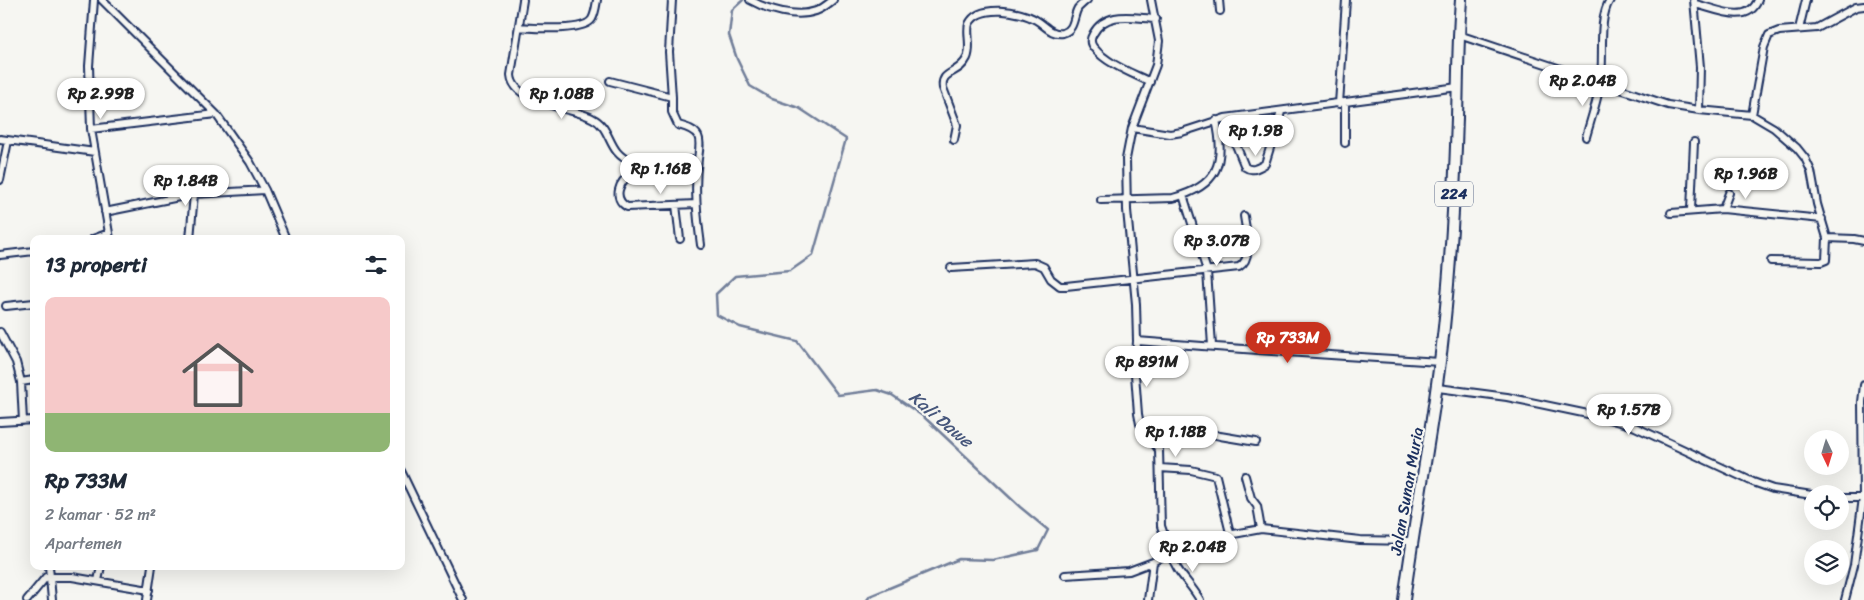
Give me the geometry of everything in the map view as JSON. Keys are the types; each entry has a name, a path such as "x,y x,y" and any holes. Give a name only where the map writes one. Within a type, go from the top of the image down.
{"main road":[{"name":"224","path":"1438,388 1454,209 1461,0"},
{"name":"Jalan Sunan Muria","path":"1404,600 1438,388"}],"street":[{"path":"94,0 88,66 91,129 109,235"},
{"path":"102,0 216,114 250,162 265,190 284,235"},
{"path":"523,0 511,75 516,89 560,109 594,118 607,133 611,144 618,154 624,159 632,162 698,160"},
{"path":"520,27 570,28 588,23 592,19 597,0"},
{"path":"672,0 669,52 672,112 678,124 693,130 698,135 700,142 696,174 696,204 700,244"},
{"path":"751,1 787,12 802,13 815,12 833,0"},
{"path":"954,140 957,125 942,81 945,76 961,68 967,57 969,48 968,25 975,16 986,12 1008,11 1023,14 1037,20 1055,33 1064,32 1071,28 1078,8 1087,0"},
{"path":"1151,0 1159,41 1156,65 1132,128 1126,159 1137,342 1135,374 1140,424 1159,450 1161,526 1174,565 1200,600"},
{"path":"1219,0 1220,11"},
{"path":"1345,142 1342,103 1346,0"},
{"path":"1586,137 1600,83 1604,18 1606,6 1610,0"},
{"path":"1699,110 1701,88 1694,2 1738,14 1752,10 1758,0"},
{"path":"1799,29 1806,0"},
{"path":"1752,115 1764,47 1769,35 1779,31 1818,28 1856,7 1864,6"},
{"path":"1150,82 1108,60 1094,49 1091,43 1091,36 1096,29 1112,17 1156,19"},
{"path":"1459,35 1668,106 1752,115 1774,128 1797,148 1805,158 1811,171 1827,238 1827,255 1826,260 1821,262 1770,261"},
{"path":"610,81 672,97"},
{"path":"1132,128 1170,134 1225,118 1458,87"},
{"path":"1225,118 1245,167 1253,170 1265,164 1281,112"},
{"path":"91,129 216,114"},
{"path":"1101,200 1173,198 1183,195 1209,180 1216,172 1220,158 1216,120"},
{"path":"0,139 95,152"},
{"path":"0,180 8,141"},
{"path":"1691,210 1694,142"},
{"path":"696,174 632,174 624,179 618,198 621,204 627,207 696,204"},
{"path":"105,212 194,194 265,190"},
{"path":"1722,209 1728,193"},
{"path":"190,235 194,194"},
{"path":"1183,195 1207,270 1212,346"},
{"path":"676,205 680,239"},
{"path":"1671,213 1722,209 1822,219"},
{"path":"951,268 1035,262 1044,267 1051,279 1060,286 1077,286 1134,278 1239,268 1244,264 1248,253 1244,216"},
{"path":"1827,238 1864,241"},
{"path":"0,255 30,251"},
{"path":"6,306 30,303"},
{"path":"0,332 16,362 21,382 23,420"},
{"path":"1137,342 1212,346 1294,354 1440,362"},
{"path":"21,382 30,381"},
{"path":"1845,600 1862,526 1862,402 1864,385"},
{"path":"1438,388 1507,397 1633,426 1753,482 1786,492 1804,494"},
{"path":"2,422 30,420"},
{"path":"1140,424 1170,424 1220,436 1256,442"},
{"path":"1160,468 1191,470 1216,476 1230,533"},
{"path":"1245,476 1251,498 1257,506 1260,529"},
{"path":"405,479 463,600"},
{"path":"1849,498 1863,498"},
{"path":"1065,575 1129,571 1153,562 1170,552 1212,538 1230,533 1260,529 1360,540 1412,542"},
{"path":"1148,600 1153,562"},
{"path":"49,570 52,600"},
{"path":"98,581 99,570"},
{"path":"147,600 152,570"},
{"path":"27,600 46,577 72,576 149,590"}],"waterway":[{"name":"Kali Dawe","path":"743,0 732,10 729,35 737,59 750,86 772,99 799,108 846,139 813,255 790,271 735,276 716,294 717,315 740,327 797,341 838,395 877,390 892,395 924,417 1020,507 1048,530 1038,550 993,560 959,559 870,596 867,600"}]}
